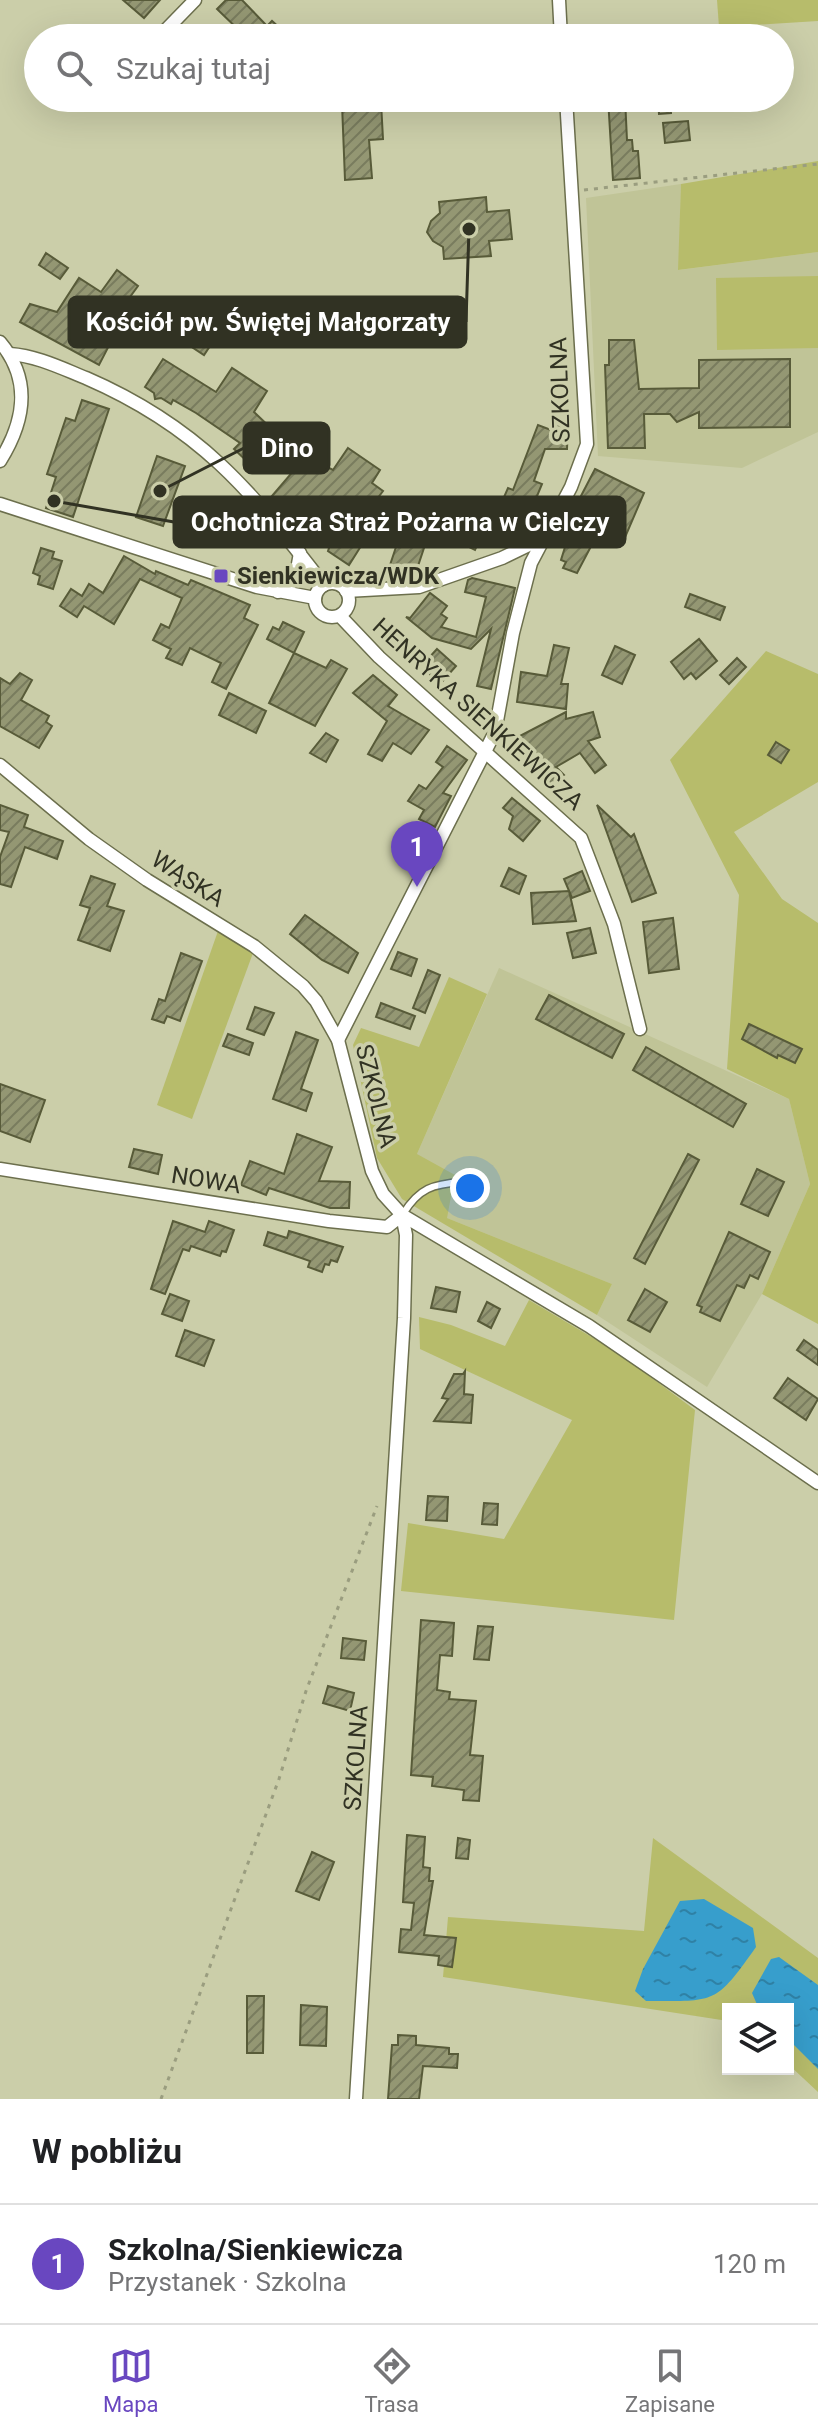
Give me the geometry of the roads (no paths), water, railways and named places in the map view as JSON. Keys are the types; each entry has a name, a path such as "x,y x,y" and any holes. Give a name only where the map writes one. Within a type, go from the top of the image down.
{"street":[{"path":"172,24 195,0"},
{"path":"559,0 560,24"},
{"name":"SZKOLNA","path":"356,2099 395,1490 406,1235 402,1215 383,1194 372,1171 338,1040 495,732 513,633 541,539 571,487 587,444 567,112"},
{"path":"0,342 10,354 19,374 24,405 11,444 0,461"},
{"path":"10,354 50,363 134,399 178,426 214,456 300,553 324,585"},
{"path":"0,504 278,592 315,598"},
{"path":"315,598 324,585 332,583 346,591 419,587 502,558 541,539"},
{"path":"278,592 295,580 300,553"},
{"path":"315,598 319,612 325,616 340,616 348,607 346,591"},
{"name":"HENRYKA SIENKIEWICZA","path":"340,616 379,657 581,838 614,924 640,1029"},
{"name":"WĄSKA","path":"0,765 89,839 270,958 303,986 338,1040"},
{"name":"NOWA","path":"0,1169 329,1221 387,1227 402,1215"},
{"path":"402,1215 589,1326 818,1483"}],"lane":[{"path":"402,1215 415,1194 433,1184 462,1182"}],"water":[{"path":"704,1899 753,1928 756,1947 731,1980 712,1996 687,2001 646,2001 635,1991 643,1969 680,1901"},
{"path":"779,1957 818,1985 818,2069 794,2045 794,2003 756,2003 752,1993 771,1959"}],"place":[{"name":"Kościół pw. Świętej Małgorzaty","path":"469,229"},
{"name":"Dino","path":"160,491"},
{"name":"Ochotnicza Straż Pożarna w Cielczy","path":"54,501"},
{"name":"Sienkiewicza/WDK","path":"221,576"},
{"name":"Szkolna/Sienkiewicza","path":"417,887"}]}
